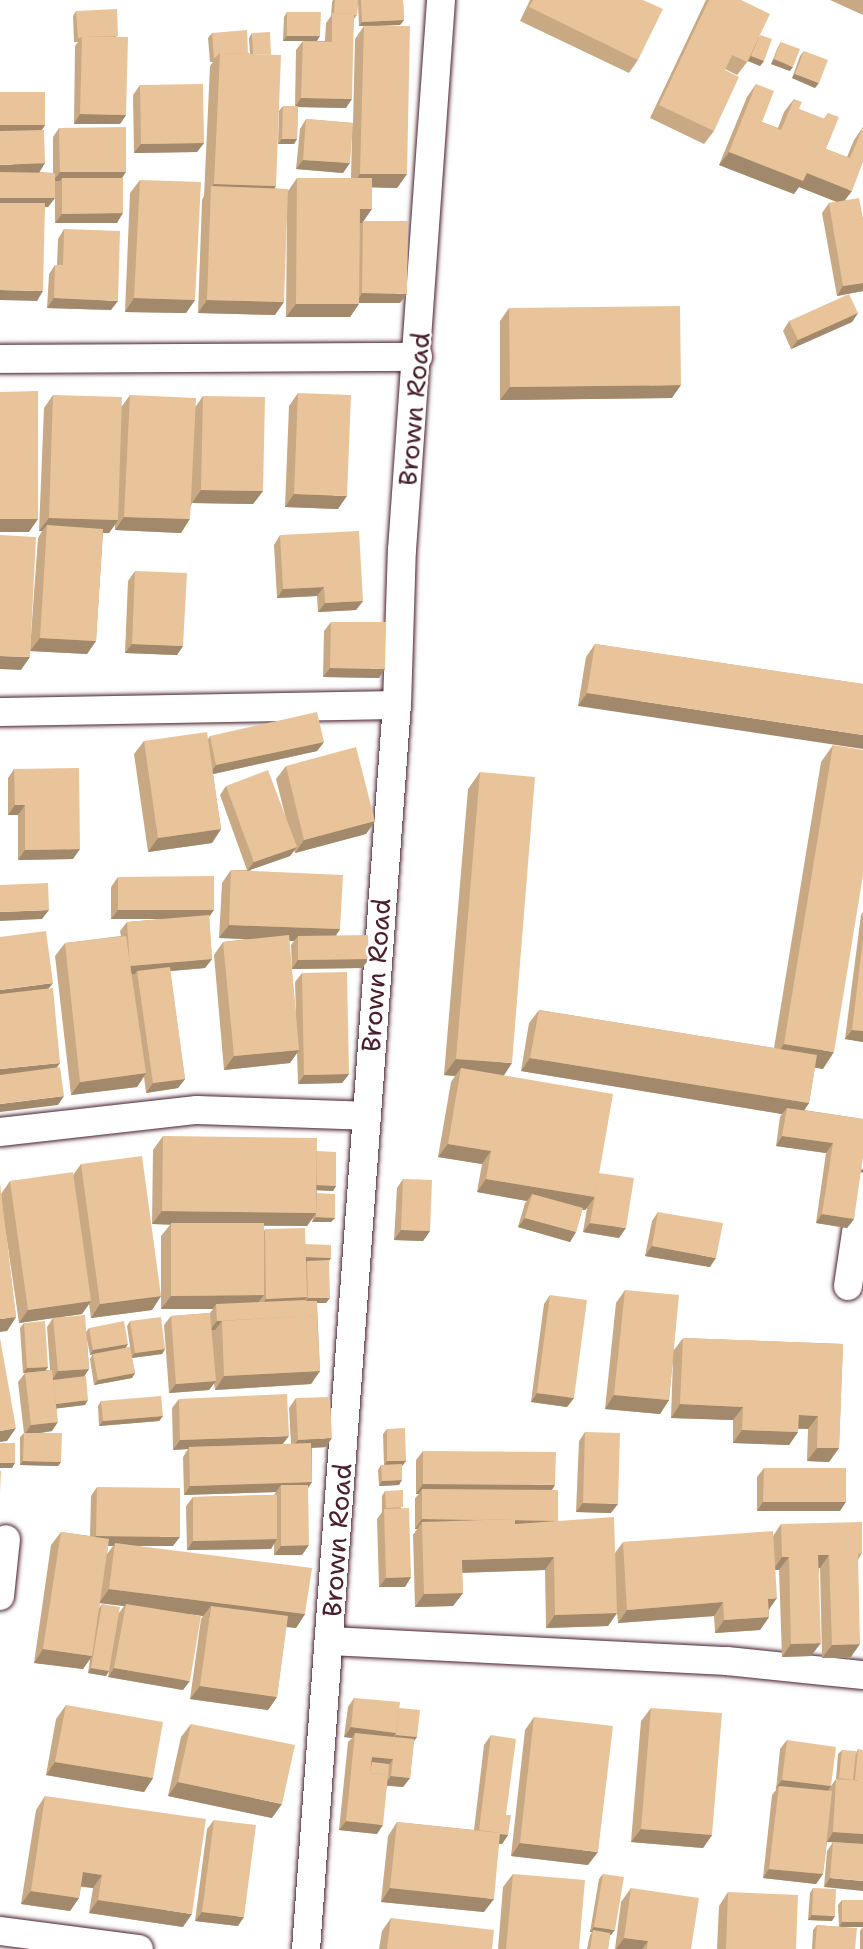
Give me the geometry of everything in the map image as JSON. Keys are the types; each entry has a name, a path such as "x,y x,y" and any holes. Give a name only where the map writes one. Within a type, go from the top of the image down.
{"street":[{"name":"Brown Road","path":"306,1949 397,705 402,550 418,356 441,0"},
{"path":"0,359 418,356"},
{"path":"0,712 397,705"},
{"path":"0,1132 197,1110 365,1116"},
{"path":"848,1286 863,1186"},
{"path":"0,1596 6,1539"},
{"path":"330,1641 727,1661 863,1675"},
{"path":"0,1931 139,1949"}],"building":[{"path":"335,0 358,0 357,15 334,13"},
{"path":"361,0 403,0 404,20 362,22"},
{"path":"533,0 643,0 663,9 638,60 529,7"},
{"path":"709,0 741,0 770,14 747,62 732,55 725,70 739,77 714,131 659,105"},
{"path":"117,9 118,36 78,38 76,11"},
{"path":"287,12 321,12 320,36 287,36"},
{"path":"332,13 354,14 352,99 301,98 303,41 332,42"},
{"path":"364,26 410,26 407,174 360,174"},
{"path":"247,30 248,54 220,53 214,58 212,33"},
{"path":"270,32 271,55 253,54 252,33"},
{"path":"760,35 772,39 764,61 751,56"},
{"path":"82,36 128,37 126,115 80,114"},
{"path":"781,42 800,49 793,67 774,59"},
{"path":"804,51 828,60 819,83 795,74"},
{"path":"220,53 281,55 276,186 214,184"},
{"path":"203,84 204,143 141,144 140,85"},
{"path":"756,84 774,91 762,122 781,130 794,99 802,102 799,109 825,119 828,113 839,117 826,149 850,158 863,127 863,162 852,191 807,173 803,181 729,152"},
{"path":"0,92 45,92 45,125 0,125"},
{"path":"283,106 298,106 297,139 282,139"},
{"path":"306,119 353,123 350,163 303,160"},
{"path":"126,127 126,172 60,172 59,128"},
{"path":"44,130 45,163 0,165 0,131"},
{"path":"0,172 55,173 55,198 0,198"},
{"path":"62,178 123,178 123,213 62,214"},
{"path":"297,178 372,178 372,209 360,209 359,304 296,304"},
{"path":"140,180 201,182 195,300 134,298"},
{"path":"211,186 288,189 284,302 207,300"},
{"path":"859,198 863,218 863,283 843,286 829,203"},
{"path":"0,203 45,203 43,291 0,290"},
{"path":"363,221 408,221 407,294 362,293"},
{"path":"64,229 120,231 118,301 54,298 55,265 63,265"},
{"path":"849,294 858,313 798,340 789,321"},
{"path":"680,306 681,385 510,387 509,308"},
{"path":"38,391 38,519 0,519 0,392"},
{"path":"298,393 351,395 347,496 294,494"},
{"path":"53,395 122,397 118,520 49,518"},
{"path":"130,395 196,398 190,519 124,517"},
{"path":"203,396 265,397 263,491 201,490"},
{"path":"47,525 103,529 96,641 40,638"},
{"path":"359,531 363,601 325,603 324,587 283,589 280,535"},
{"path":"0,535 36,537 30,657 0,656"},
{"path":"135,571 187,573 183,646 132,644"},
{"path":"331,622 386,622 385,669 330,668"},
{"path":"595,644 863,684 863,735 587,693"},
{"path":"317,712 324,742 216,765 210,736"},
{"path":"207,732 221,829 158,838 144,741"},
{"path":"833,745 863,750 863,875 834,1052 784,1044"},
{"path":"356,747 375,821 304,840 286,766"},
{"path":"79,768 80,849 25,850 25,805 15,805 14,769"},
{"path":"268,770 297,847 254,862 226,786"},
{"path":"480,772 535,777 512,1063 456,1059"},
{"path":"231,870 343,875 340,929 229,925"},
{"path":"214,876 214,910 118,910 118,877"},
{"path":"48,883 49,910 0,912 0,885"},
{"path":"209,915 212,959 130,966 127,922"},
{"path":"46,931 53,983 0,990 0,937"},
{"path":"289,935 299,1050 234,1056 223,942"},
{"path":"368,935 369,959 298,960 298,936"},
{"path":"126,936 146,1073 80,1082 65,943"},
{"path":"863,939 863,1031 852,1030"},
{"path":"170,967 185,1079 153,1083 137,971"},
{"path":"347,972 349,1074 304,1075 302,973"},
{"path":"53,988 60,1063 0,1069 0,994"},
{"path":"539,1010 817,1055 809,1103 530,1058"},
{"path":"60,1067 64,1096 0,1104 0,1075"},
{"path":"461,1068 613,1094 595,1197 486,1179 491,1151 448,1144"},
{"path":"787,1108 863,1119 863,1157 854,1219 822,1214 833,1143 782,1136"},
{"path":"163,1136 317,1138 316,1213 162,1211"},
{"path":"317,1151 336,1152 336,1186 317,1185"},
{"path":"142,1156 161,1296 100,1304 81,1164"},
{"path":"73,1172 91,1301 28,1310 10,1181"},
{"path":"599,1173 634,1178 626,1228 590,1223"},
{"path":"403,1179 432,1180 430,1231 401,1230"},
{"path":"0,1183 16,1317 0,1319"},
{"path":"317,1193 335,1194 335,1218 316,1217"},
{"path":"532,1194 583,1208 576,1232 525,1218"},
{"path":"658,1212 723,1223 716,1258 652,1246"},
{"path":"171,1223 264,1223 264,1295 171,1296"},
{"path":"305,1228 307,1297 266,1299 265,1229"},
{"path":"305,1244 331,1245 331,1258 306,1257"},
{"path":"329,1260 330,1298 308,1298 307,1261"},
{"path":"625,1290 679,1295 669,1400 614,1395"},
{"path":"550,1295 587,1300 574,1398 537,1393"},
{"path":"305,1300 305,1316 217,1321 216,1304"},
{"path":"305,1301 317,1301 317,1315 305,1316"},
{"path":"210,1313 216,1381 176,1384 171,1316"},
{"path":"85,1315 89,1369 58,1371 53,1318"},
{"path":"317,1315 320,1371 224,1376 222,1321"},
{"path":"161,1317 165,1349 135,1353 130,1321"},
{"path":"45,1321 48,1367 27,1368 24,1323"},
{"path":"124,1321 128,1344 93,1350 89,1328"},
{"path":"0,1338 16,1428 0,1431"},
{"path":"683,1338 843,1344 839,1448 817,1448 818,1416 799,1415 798,1432 742,1430 743,1407 680,1404"},
{"path":"130,1347 135,1373 98,1380 93,1354"},
{"path":"52,1370 58,1422 31,1425 25,1373"},
{"path":"86,1376 88,1400 56,1404 53,1380"},
{"path":"287,1394 289,1436 180,1440 179,1399"},
{"path":"161,1396 163,1416 103,1421 101,1401"},
{"path":"330,1397 332,1438 298,1440 296,1398"},
{"path":"405,1428 406,1461 387,1461 387,1429"},
{"path":"585,1432 620,1433 618,1504 583,1503"},
{"path":"24,1433 62,1433 61,1462 23,1461"},
{"path":"0,1443 15,1443 15,1463 0,1463"},
{"path":"311,1443 312,1482 190,1486 189,1447"},
{"path":"423,1451 556,1452 555,1485 423,1484"},
{"path":"402,1464 402,1480 382,1481 381,1465"},
{"path":"764,1468 846,1468 846,1502 763,1502"},
{"path":"281,1485 308,1485 309,1545 281,1546"},
{"path":"97,1487 180,1488 180,1537 96,1536"},
{"path":"422,1489 558,1490 558,1521 422,1519"},
{"path":"403,1490 403,1507 386,1508 385,1491"},
{"path":"277,1495 277,1539 193,1541 193,1497"},
{"path":"409,1508 411,1577 386,1578 384,1509"},
{"path":"614,1517 617,1613 555,1615 554,1557 462,1560 463,1593 424,1594 422,1522 515,1519 515,1524"},
{"path":"862,1522 862,1553 858,1554 860,1644 832,1645 829,1555 818,1555 821,1643 791,1644 789,1557 782,1557 781,1524"},
{"path":"773,1531 777,1598 768,1599 769,1617 724,1620 723,1602 627,1610 623,1542"},
{"path":"61,1532 109,1539 92,1656 43,1649"},
{"path":"115,1543 312,1568 305,1614 109,1589"},
{"path":"102,1604 120,1607 109,1671 91,1668"},
{"path":"126,1604 201,1616 190,1681 114,1668"},
{"path":"211,1606 288,1616 277,1697 200,1686"},
{"path":"354,1698 400,1702 396,1733 351,1727"},
{"path":"66,1705 163,1722 153,1778 55,1762"},
{"path":"399,1708 420,1710 417,1737 396,1735"},
{"path":"651,1708 722,1713 712,1835 641,1829"},
{"path":"534,1717 613,1726 598,1852 520,1843"},
{"path":"191,1724 295,1745 282,1804 178,1782"},
{"path":"355,1733 414,1739 410,1778 391,1776 393,1759 372,1757 370,1773 388,1775 383,1825 346,1821"},
{"path":"491,1735 516,1739 506,1815 511,1815 508,1835 479,1830"},
{"path":"787,1740 836,1747 831,1786 782,1780"},
{"path":"858,1749 863,1750 863,1781 855,1780"},
{"path":"842,1750 856,1751 853,1780 839,1778"},
{"path":"372,1762 389,1764 388,1780 388,1775 370,1773"},
{"path":"836,1779 863,1781 863,1834 833,1832"},
{"path":"779,1786 832,1791 823,1874 769,1869"},
{"path":"45,1796 206,1819 192,1914 98,1900 102,1875 83,1872 79,1898 31,1891"},
{"path":"214,1820 256,1825 244,1917 202,1912"},
{"path":"397,1822 500,1833 494,1899 390,1888"},
{"path":"833,1842 863,1844 863,1881 830,1878"},
{"path":"513,1874 585,1880 579,1949 506,1949"},
{"path":"603,1874 624,1877 615,1930 594,1927"},
{"path":"631,1888 699,1898 691,1949 647,1949 648,1941 624,1938"},
{"path":"813,1888 836,1889 835,1916 812,1915"},
{"path":"728,1892 798,1895 796,1949 726,1949"},
{"path":"842,1900 863,1900 863,1922 842,1922"},
{"path":"391,1918 494,1930 492,1949 387,1949"},
{"path":"817,1925 857,1928 855,1949 815,1949"},
{"path":"593,1930 610,1933 608,1949 590,1949"}]}
